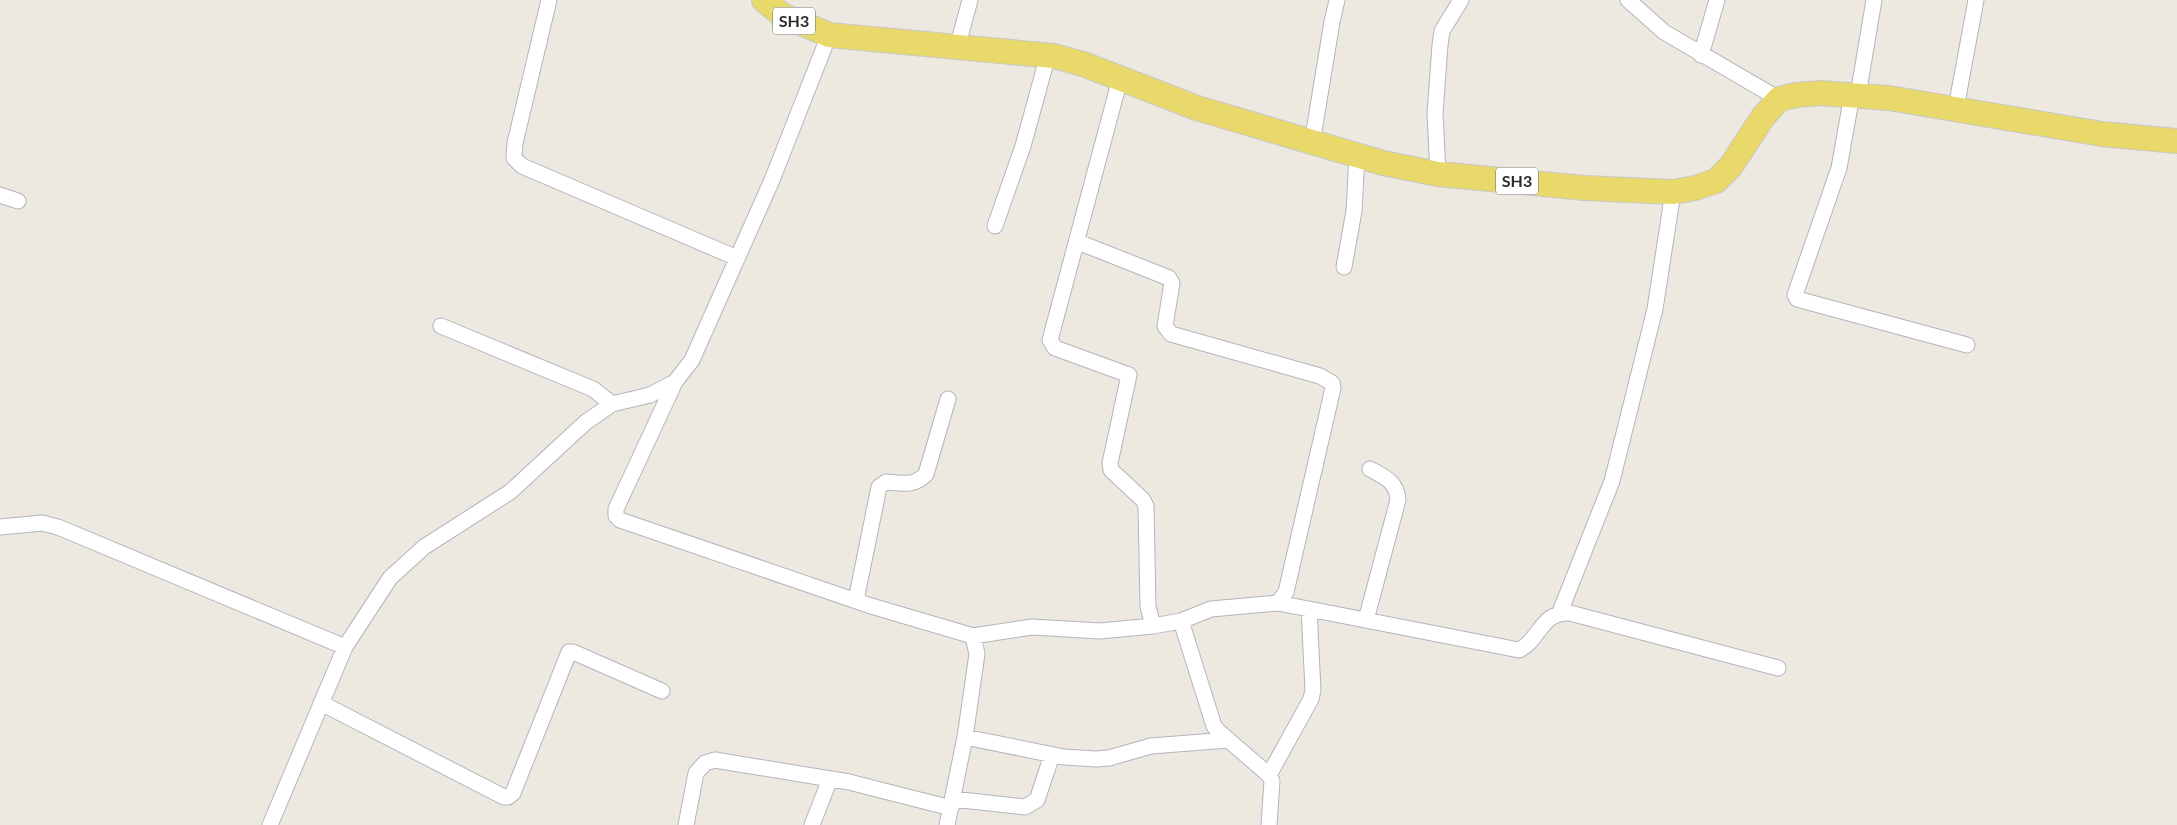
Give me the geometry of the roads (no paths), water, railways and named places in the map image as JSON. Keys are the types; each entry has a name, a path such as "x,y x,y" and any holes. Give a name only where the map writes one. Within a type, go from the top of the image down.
{"main road":[{"name":"SH3","path":"764,0 782,15 829,35 957,48 998,49 1048,55 1083,64 1197,108 1312,143 1413,170 1438,174 1585,188 1673,192 1716,181 1731,166 1763,117 1779,99"},
{"path":"1779,99 1820,93 1889,98 2102,134 2177,141"}],"street":[{"path":"549,0 515,143 514,158 522,166 737,258"},
{"path":"957,48 970,0"},
{"path":"1312,143 1337,0"},
{"path":"1438,174 1435,114 1440,44 1442,31 1461,0"},
{"path":"1628,0 1664,32 1779,99"},
{"path":"1701,55 1718,0"},
{"path":"1874,0 1839,168 1795,295 1797,299 1967,346"},
{"path":"1956,108 1976,0"},
{"path":"829,35 772,180 692,360 675,382 616,509 616,516 620,520 856,600 972,636 1032,626 1100,631 1153,626 1181,621 1211,608 1278,602 1519,650 1525,647 1551,616 1560,612 1570,613 1778,668"},
{"path":"995,226 1023,146 1048,55"},
{"path":"1120,79 1078,242 1050,340 1054,348 1130,375 1110,464 1111,470 1143,500 1146,506 1148,606 1153,626"},
{"path":"1344,267 1354,211 1357,155"},
{"path":"1560,612 1612,481 1655,309 1673,192"},
{"path":"0,195 18,201"},
{"path":"1078,242 1169,278 1172,283 1165,326 1171,334 1320,376 1332,383 1333,388 1286,592 1278,602"},
{"path":"441,326 593,389 612,404"},
{"path":"270,825 345,647 390,578 424,547 510,492 562,442 612,404 650,395 675,382"},
{"path":"856,600 879,487 886,482 910,484 919,482 926,474 948,399"},
{"path":"1366,620 1398,500 1398,491 1390,480 1370,469"},
{"path":"0,527 42,523 58,527 345,647"},
{"path":"1269,775 1311,699 1314,690 1309,609"},
{"path":"1181,621 1214,726 1269,775 1272,781 1269,825"},
{"path":"947,825 966,737 977,654 972,636"},
{"path":"321,703 504,797 508,797 513,793 569,652 573,652 662,691"},
{"path":"966,737 1052,755 1096,759 1109,758 1151,746 1228,740"},
{"path":"686,825 696,773 705,763 715,760 830,779 952,804 1025,807 1037,800 1052,755"},
{"path":"812,825 830,779"}]}
